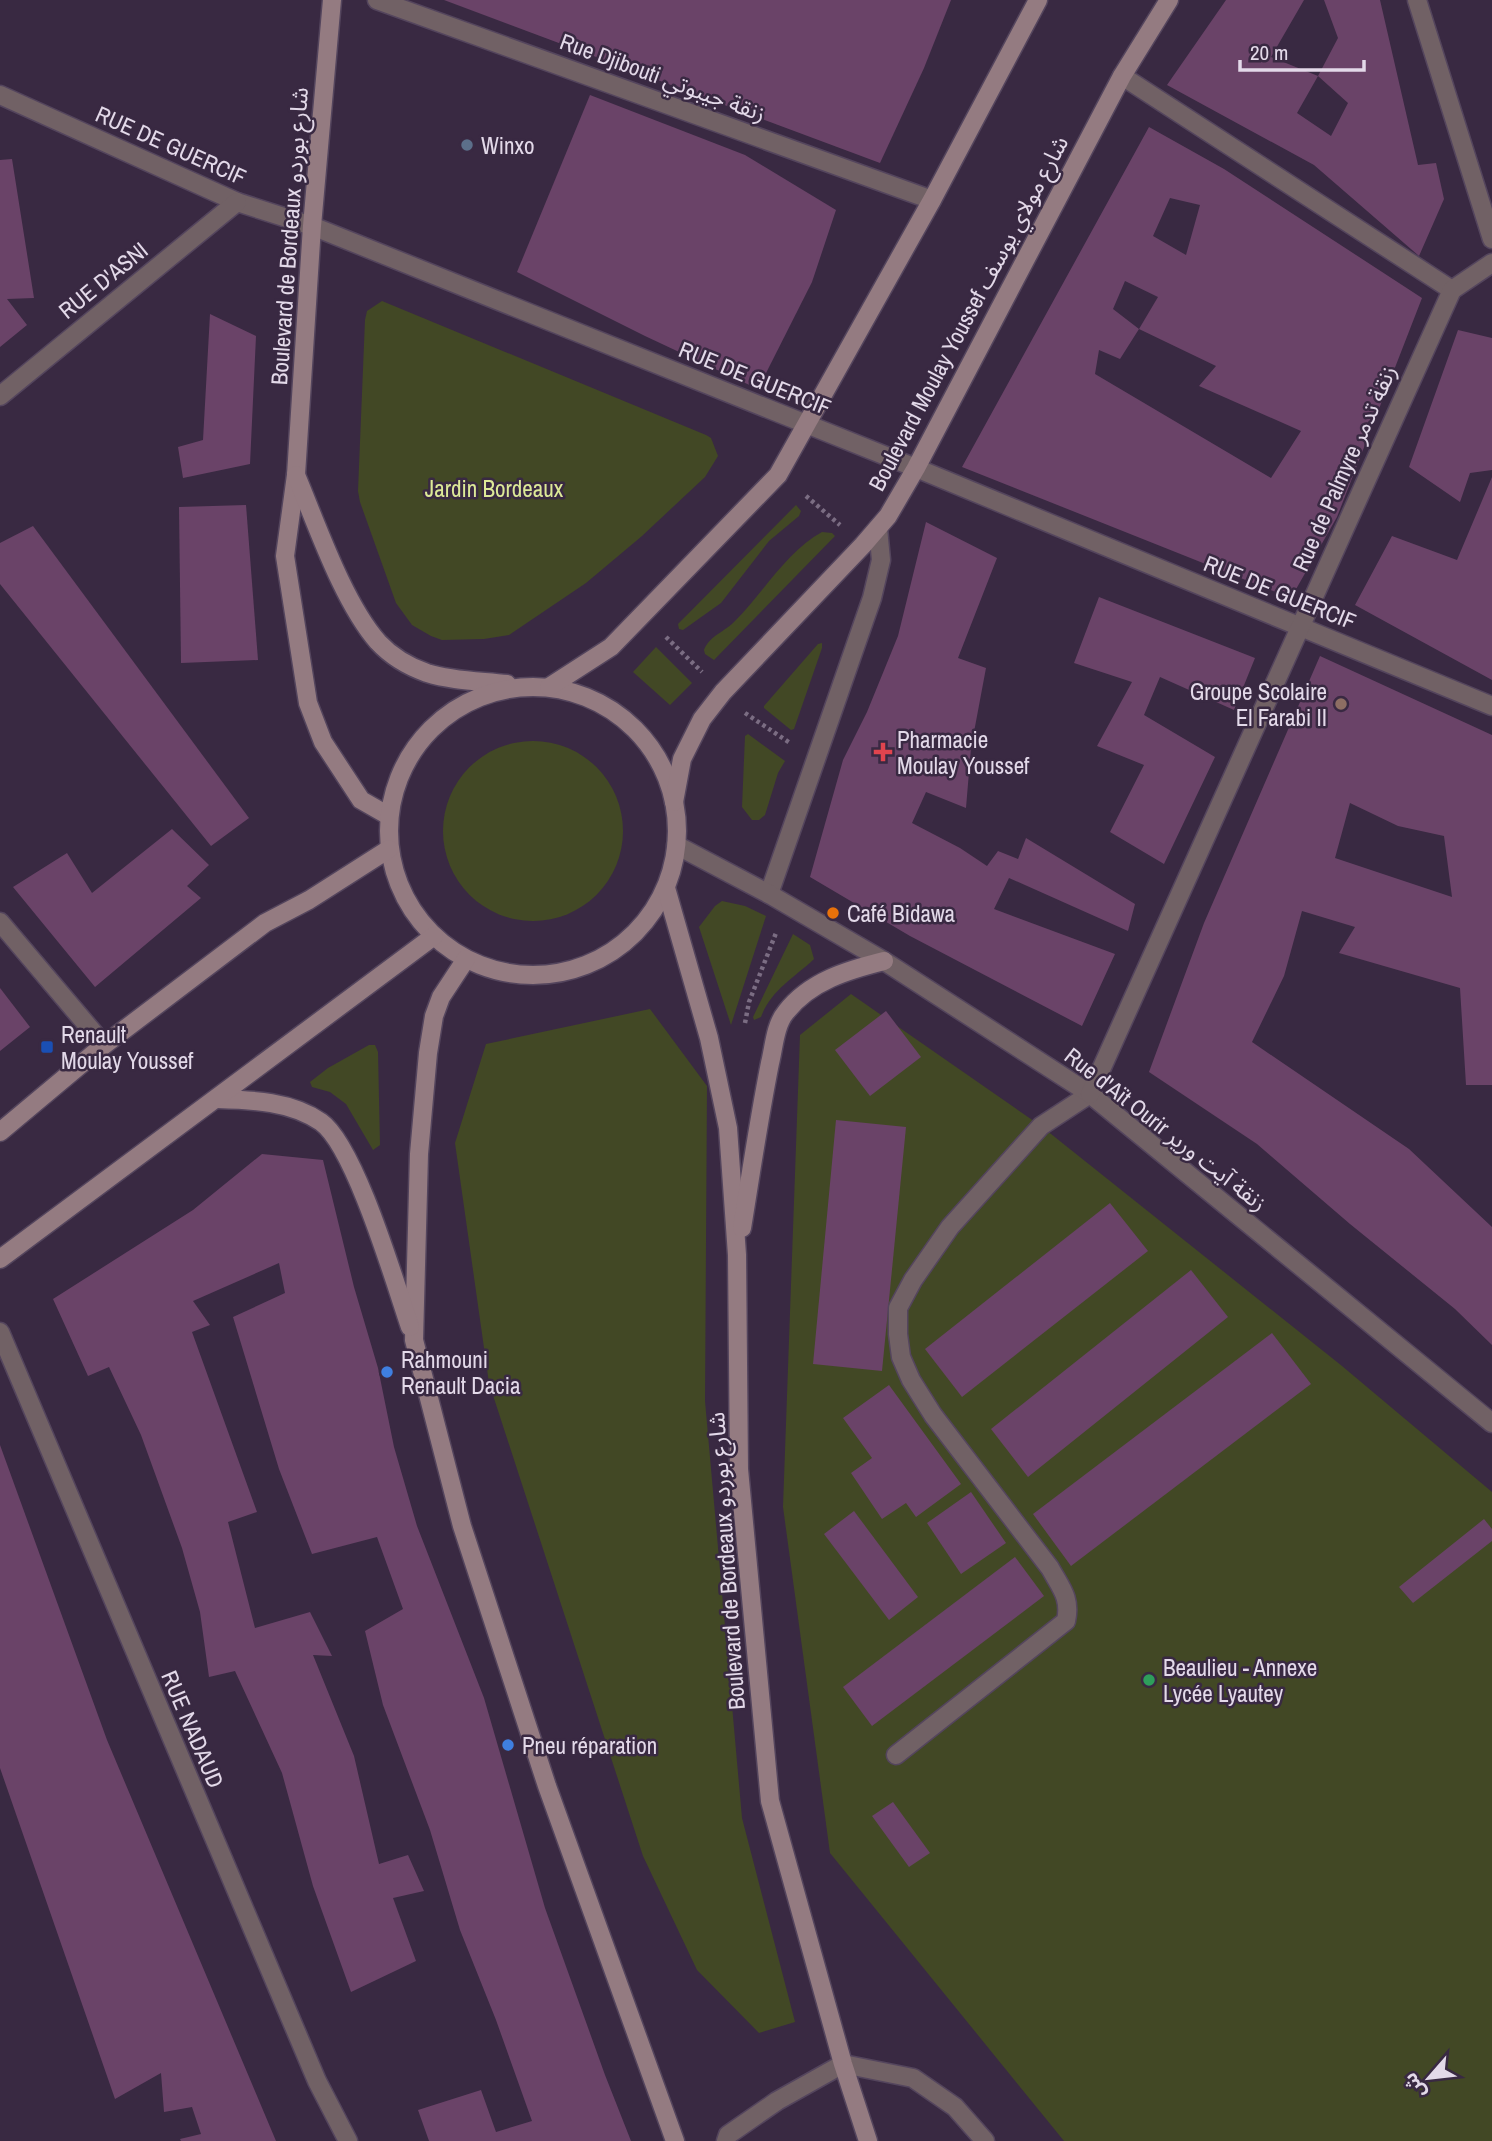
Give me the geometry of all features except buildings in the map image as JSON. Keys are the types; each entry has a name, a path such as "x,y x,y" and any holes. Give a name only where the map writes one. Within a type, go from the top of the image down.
{"main road":[{"name":"Boulevard de Bordeaux شارع بوردو","path":"332,0 296,475 285,556 308,703 323,742 361,800 389,816"},
{"path":"549,687 611,647 778,475 932,200 1038,0"},
{"name":"Boulevard Moulay Youssef شارع مولاي يوسف","path":"674,802 682,759 702,719 723,692 888,516 916,468 1122,76 1169,0"},
{"name":"Boulevard de Bordeaux شارع بوردو","path":"296,475 332,562 365,624 380,644 401,661 428,674 524,687"},
{"path":"549,687 573,692 601,704 638,732 660,765 674,802 676,845 666,887 643,925 626,941 609,954 565,972 538,976 511,974 466,959 434,936 414,914 395,877 389,849 389,816 396,783 406,760 421,739 459,706 493,691 549,687"},
{"path":"0,1132 104,1045 265,923 309,900 389,849"},
{"name":"Boulevard de Bordeaux شارع بوردو","path":"666,887 709,1038 728,1128 737,1255 739,1469 770,1801 843,2064 868,2141"},
{"path":"0,1259 434,936"},
{"path":"414,1340 419,1154 428,1053 441,998 466,959"},
{"path":"737,1255 767,1079 783,1015 799,997 821,982 852,969 884,961"},
{"path":"217,1099 255,1101 294,1109 322,1123 330,1131 345,1157 363,1196 414,1340 462,1526 547,1786 675,2141"}],"street":[{"name":"Rue Djibouti زنقة جيبوتي","path":"377,0 932,200"},
{"path":"1417,0 1492,239"},
{"path":"1122,76 1452,290 1492,263"},
{"name":"RUE DE GUERCIF","path":"0,95 237,202 313,226 916,468 1492,706"},
{"name":"RUE D'ASNI","path":"0,396 237,202"},
{"name":"Rue de Palmyre زنقة تدمر","path":"1090,1094 1452,290"},
{"path":"769,894 872,598 881,560 877,528"},
{"name":"Rue d'Aït Ourir زنقة آيت ورير","path":"676,845 769,894 884,961 1090,1094 1492,1423"},
{"path":"0,922 104,1045"},
{"path":"895,1755 1066,1621 1069,1607 1050,1568 933,1415 911,1380 901,1357 898,1308 913,1280 950,1227 1041,1126 1090,1094"},
{"name":"RUE NADAUD","path":"0,1332 317,2081 348,2141"},
{"path":"726,2141 728,2135 777,2101 843,2064 913,2078 955,2107 985,2141"}],"path":[{"path":"806,496 843,528"},
{"path":"666,636 703,672"},
{"path":"743,711 792,745"},
{"path":"743,1035 749,1002 779,925"}],"green space":[{"name":"Jardin Bordeaux","path":"382,301 706,435 711,438 718,456 705,477 642,536 586,583 509,635 484,639 442,640 431,636 412,625 396,603 358,491 365,320 367,311"},
{"path":"796,505 801,511 799,516 769,541 721,603 683,630 679,629 678,624"},
{"path":"822,532 835,536 714,660 705,654 706,645 735,621 798,550"},
{"path":"822,643 794,729 791,730 764,706 818,644"},
{"path":"656,647 692,683 670,705 633,672"},
{"path":"748,734 785,761 778,773 765,815 759,820 752,820 742,807 745,736"},
{"path":"533,741 568,747 597,767 617,796 623,831 617,866 597,895 568,915 533,921 498,915 469,895 449,866 443,831 449,796 469,767 498,747"},
{"path":"722,901 745,906 766,916 731,1025 699,927"},
{"path":"793,934 810,945 814,959 777,992 761,1017 754,1020 753,1017"},
{"name":"Beaulieu - Annexe Lycée Lyautey","path":"851,994 1041,1126 1342,1366 1492,1492 1492,2141 1064,2141 830,1853 783,1507 800,1035"},
{"path":"650,1009 707,1086 705,1401 742,1818 795,2022 759,2033 697,1970 643,1856 489,1383 455,1143 486,1044"},
{"path":"369,1045 375,1045 378,1052 380,1145 373,1150 346,1104 330,1092 312,1087 310,1082 328,1068"}],"place":[{"name":"Winxo","path":"467,145"},
{"name":"Groupe Scolaire El Farabi II","path":"1341,704"},
{"name":"Pharmacie Moulay Youssef","path":"883,752"},
{"name":"Café Bidawa","path":"833,913"},
{"name":"Renault Moulay Youssef","path":"47,1047"},
{"name":"Rahmouni Renault Dacia","path":"387,1372"},
{"name":"Beaulieu - Annexe Lycée Lyautey","path":"1149,1680"},
{"name":"Pneu réparation","path":"508,1745"}]}
